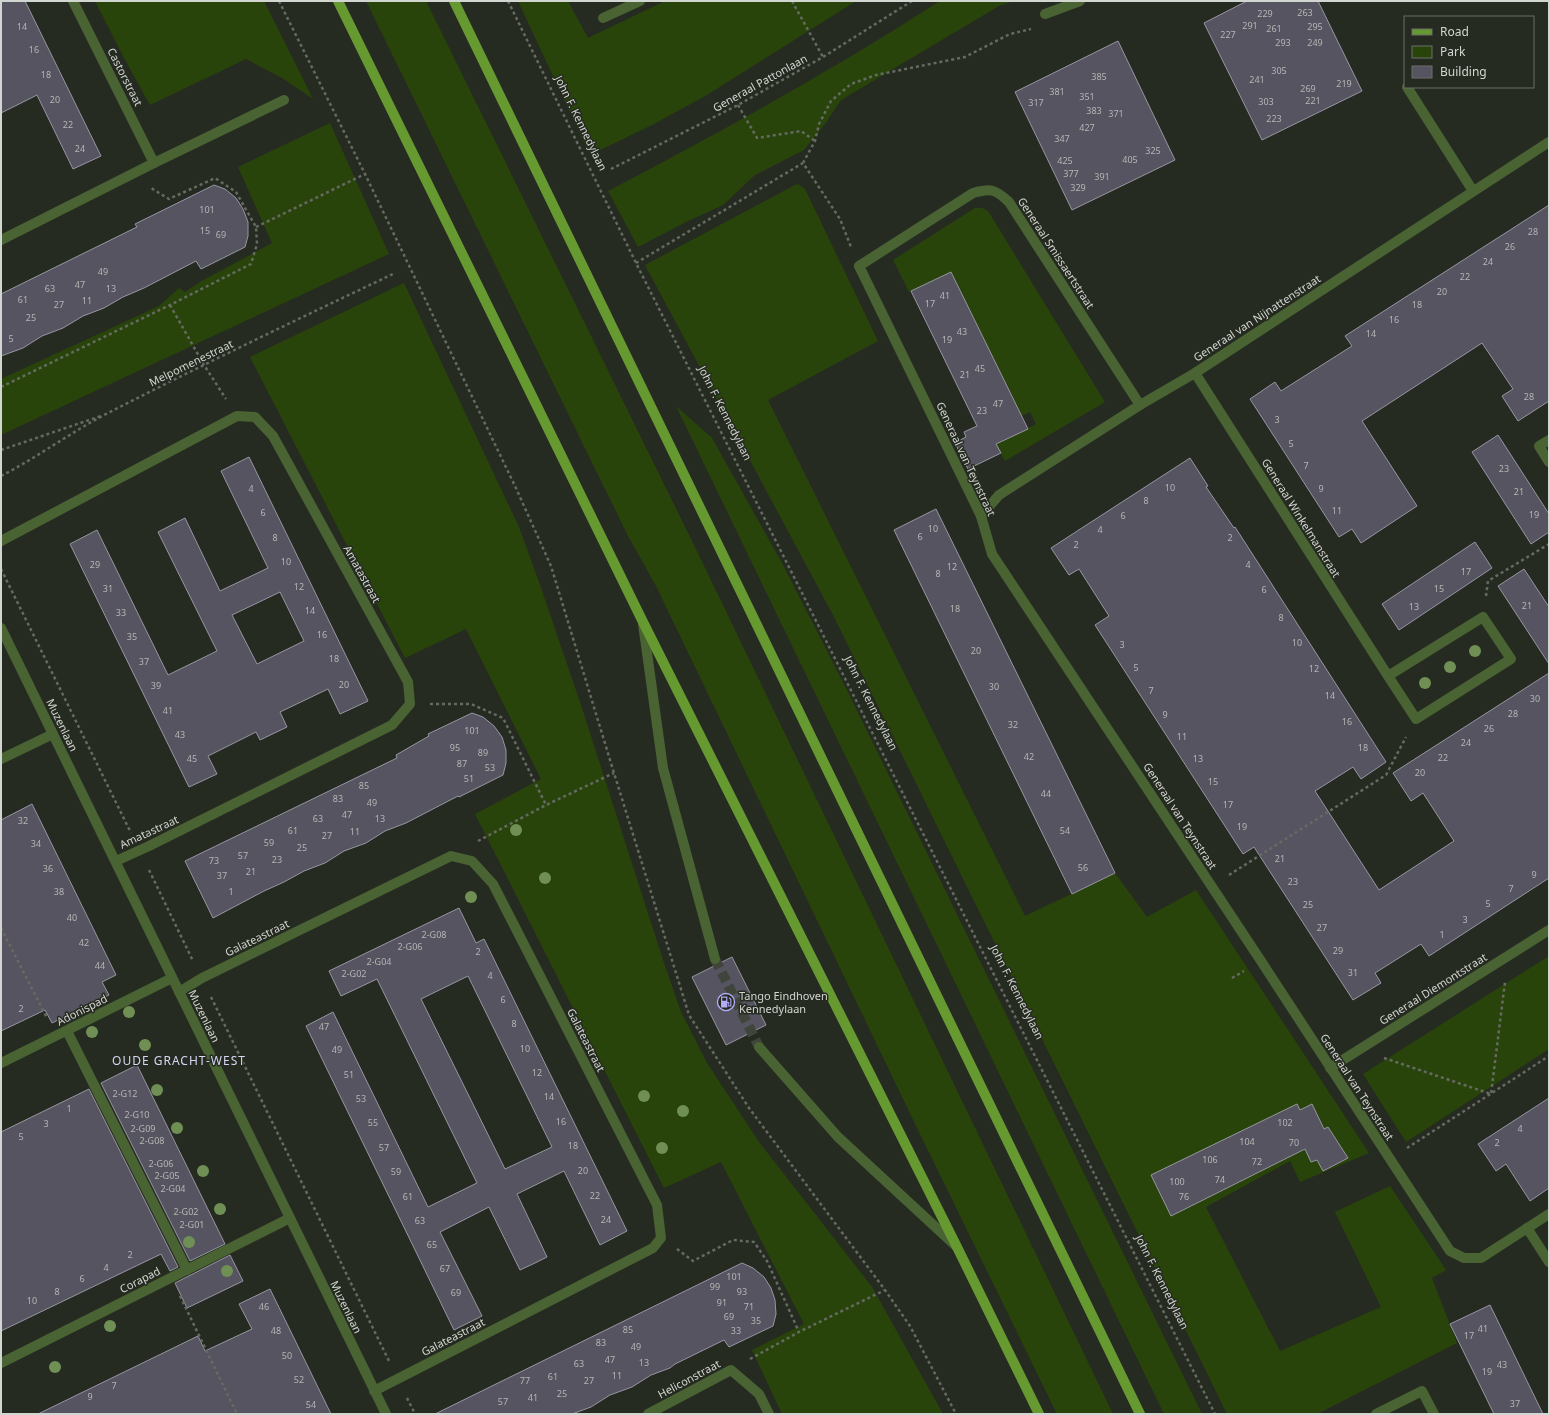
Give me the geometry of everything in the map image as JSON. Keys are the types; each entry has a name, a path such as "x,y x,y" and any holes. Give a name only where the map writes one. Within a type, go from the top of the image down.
{"main road":[{"path":"338,1 643,622 957,1246 1039,1414"},
{"path":"454,1 1140,1414"}],"street":[{"name":"Castorstraat","path":"73,1 154,163"},
{"path":"603,18 640,1"},
{"path":"1045,14 1080,1"},
{"path":"1408,88 1473,192"},
{"path":"1,240 284,100"},
{"name":"Generaal van Nijnattenstraat","path":"981,516 999,495 1140,405 1194,373 1549,142"},
{"name":"Generaal Smissaertstraat","path":"858,266 973,193 986,189 998,192 1009,202 1140,405"},
{"name":"Generaal van Teynstraat","path":"858,266 981,516 992,554 1212,886 1450,1250 1464,1258 1481,1258 1549,1214"},
{"name":"Generaal Winkelmanstraat","path":"1194,373 1416,719"},
{"path":"1,540 237,416"},
{"name":"Amatastraat","path":"116,861 392,725 410,704 408,682 273,436 255,417 237,416"},
{"path":"1549,440 1539,446 1549,462"},
{"path":"1388,676 1483,617 1511,659 1416,719"},
{"path":"643,622 663,768 715,959"},
{"name":"Muzenlaan","path":"1,628 386,1414"},
{"path":"1,759 53,734"},
{"name":"Galateastraat","path":"179,992 202,978 451,856 472,861 493,884 657,1205 661,1238 653,1248 374,1390"},
{"name":"Generaal Diemontstraat","path":"1330,1068 1549,930"},
{"name":"Adonispad","path":"1,1063 172,978"},
{"path":"67,1031 187,1270"},
{"path":"759,1047 838,1137 957,1246"},
{"name":"Corapad","path":"1,1363 290,1218"},
{"path":"1527,1228 1549,1262"},
{"name":"Heliconstraat","path":"648,1414 731,1370 759,1394 769,1414"},
{"path":"1376,1414 1422,1391 1434,1414"}],"path":[{"path":"279,1 365,174 515,486 551,566 689,1015 749,1108 885,1290 910,1326 956,1414"},
{"name":"John F. Kennedylaan","path":"508,1 636,263 1215,1414"},
{"path":"792,1 823,57"},
{"name":"Generaal Pattonlaan","path":"611,169 738,105 823,57 912,1"},
{"path":"636,263 803,163 815,141 819,124 831,101 850,84 876,75 964,57 1010,34 1035,28 1045,14"},
{"path":"738,105 756,138 801,131 815,141"},
{"path":"803,163 840,219 858,266"},
{"path":"256,227 365,174"},
{"path":"1,387 251,264 257,244 256,227 236,192 215,178 169,199 131,176"},
{"name":"Melpomenestraat","path":"1,476 106,414 393,274"},
{"path":"170,305 204,365 237,416"},
{"path":"1,450 106,414"},
{"path":"1483,617 1488,582 1549,544"},
{"path":"410,704 471,704 503,718 546,805"},
{"path":"1212,886 1386,775 1416,719"},
{"path":"451,856 546,805 614,774"},
{"path":"1,928 56,1036"},
{"path":"1491,1094 1508,956"},
{"path":"1359,1050 1491,1094"},
{"path":"1390,1159 1549,1056"},
{"path":"661,1238 693,1261 732,1240 754,1242 767,1261 799,1332"},
{"path":"171,1278 237,1414"},
{"path":"731,1370 799,1332 885,1290"}],"green space":[{"path":"95,1 264,1 313,99 282,78 246,59 150,105"},
{"path":"366,1 426,1 694,545 1113,1414 1057,1414 919,1132 656,586 628,536"},
{"path":"518,1 568,1 588,38 665,1 856,1 707,95 654,124 590,155"},
{"path":"940,1 1014,1 999,6 841,100 825,124 804,150 755,175 723,205 638,247 608,191 818,76 900,27"},
{"path":"330,123 389,254 1,435 1,379 159,306 179,288 185,292 200,282 272,243 238,167"},
{"path":"798,184 805,189 878,341 768,400 1025,916 1115,873 1147,917 1196,890 1369,1153 1300,1182 1290,1161 1206,1207 1280,1351 1381,1307 1335,1212 1390,1186 1446,1270 1432,1278 1457,1343 1317,1414 1227,1414 833,615 645,265"},
{"path":"975,208 982,208 988,211 1105,402 1005,461 996,444 1036,424 1030,412 1021,416 951,272 909,292 893,260"},
{"path":"404,283 519,527 581,705 681,1012 707,1063 759,1142 872,1287 943,1414 782,1414 752,1350 804,1324 721,1162 664,1188 475,814 541,779 466,629 405,658 250,357"},
{"path":"676,406 712,438 782,563 847,690 1202,1414 1164,1414"},
{"path":"1549,956 1549,1049 1406,1142 1363,1074"}],"building":[{"path":"1,1 25,1 101,156 73,169 37,95 1,113"},
{"path":"1247,1 1318,1 1362,91 1262,140 1204,23"},
{"path":"1118,41 1175,160 1072,210 1015,92"},
{"path":"214,185 225,189 236,198 243,209 248,222 248,236 245,247 201,269 196,261 104,308 83,316 63,328 42,336 23,348 1,356 1,294 137,227 135,224"},
{"path":"1549,205 1549,401 1518,421 1502,396 1513,389 1482,343 1362,421 1417,506 1361,543 1352,529 1339,537 1250,399 1275,382 1281,391 1352,346 1345,336"},
{"path":"951,272 1028,429 996,444 1001,453 968,469 955,443 966,437 964,432 977,426 911,291"},
{"path":"1498,435 1549,514 1549,532 1531,544 1472,452"},
{"path":"249,457 368,701 340,714 328,689 280,712 287,727 260,740 256,732 208,756 217,774 189,787 70,544 97,530 168,675 217,651 158,532 185,518 220,591 268,568 221,471","holes":["280,592 304,641 257,664 232,615"]},
{"path":"1190,458 1208,486 1206,487 1234,528 1235,527 1386,762 1361,779 1353,767 1315,791 1379,890 1454,841 1423,793 1411,801 1393,773 1549,673 1549,878 1429,956 1421,944 1375,973 1381,983 1353,1000 1254,847 1243,854 1095,625 1109,616 1079,569 1069,575 1051,548"},
{"path":"936,509 1115,873 1072,894 894,530"},
{"path":"1475,542 1492,568 1399,630 1382,604"},
{"path":"1524,569 1549,607 1549,664 1498,586"},
{"path":"472,713 483,717 494,726 502,737 506,750 506,763 503,775 406,823 385,831 366,843 344,851 325,863 304,871 213,918 185,861 397,758 396,755 429,736 428,734"},
{"path":"32,804 116,975 102,982 109,995 52,1023 45,1010 1,1031 1,820"},
{"path":"459,908 476,943 484,939 627,1231 600,1245 564,1171 517,1194 547,1257 535,1263 520,1270 489,1207 440,1232 482,1316 454,1330 306,1026 333,1012 428,1207 477,1183 377,979 341,996 329,971","holes":["468,976 552,1147 505,1169 421,999"]},
{"path":"732,957 766,1025 726,1045 692,977"},
{"path":"137,1065 225,1244 190,1261 101,1083"},
{"path":"89,1089 178,1267 170,1271 161,1254 1,1331 1,1132"},
{"path":"1549,1098 1549,1188 1530,1201 1506,1164 1496,1171 1478,1144"},
{"path":"1297,1104 1300,1110 1312,1104 1324,1129 1328,1127 1348,1158 1323,1171 1317,1160 1311,1162 1305,1149 1171,1216 1151,1175"},
{"path":"230,1255 243,1281 187,1308 175,1283"},
{"path":"742,1263 753,1268 764,1277 771,1288 775,1300 776,1314 773,1326 729,1347 724,1340 675,1364 670,1368 651,1375 632,1387 610,1395 591,1407 572,1414 435,1414"},
{"path":"270,1289 331,1414 38,1414 198,1336 205,1351 252,1329 239,1304"},
{"path":"1490,1305 1543,1414 1494,1414 1450,1324"}],"tunnel":[{"path":"715,959 759,1047"}],"place":[{"name":"Tango Eindhoven Kennedylaan","path":"726,1002"}],"district":[{"name":"OUDE GRACHT-WEST","path":"179,1061"}]}
